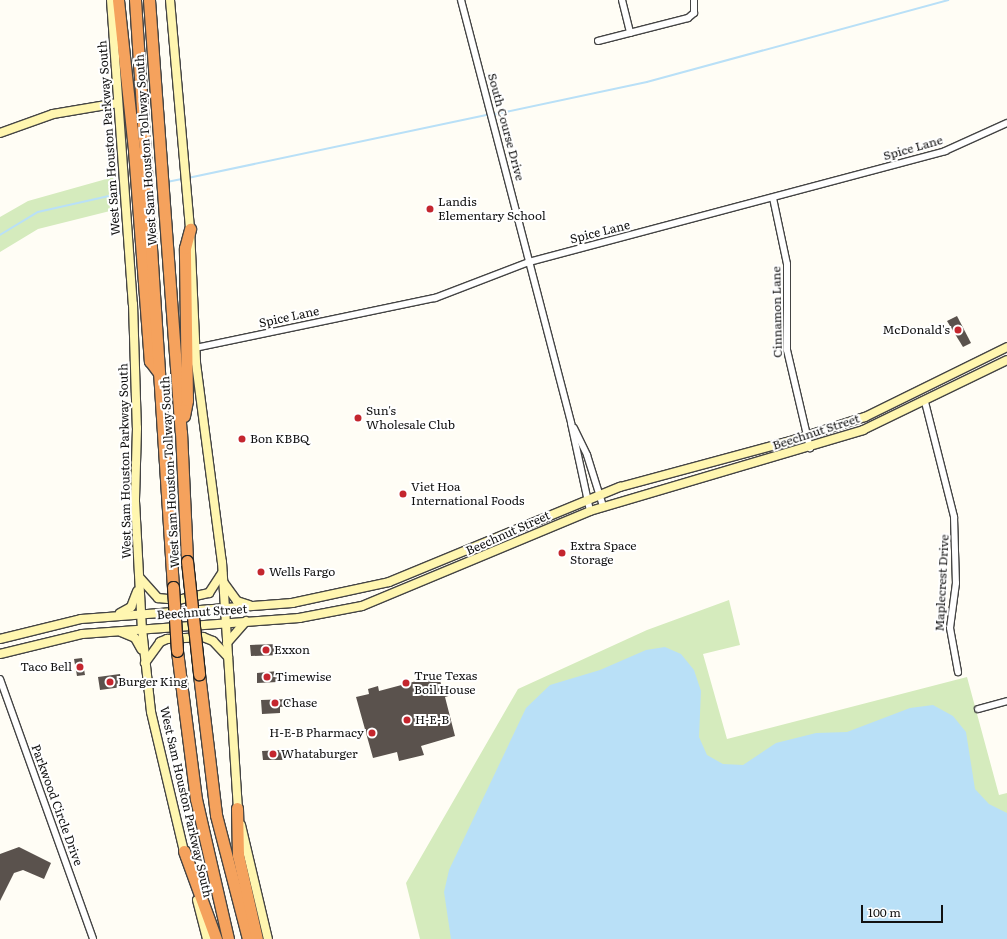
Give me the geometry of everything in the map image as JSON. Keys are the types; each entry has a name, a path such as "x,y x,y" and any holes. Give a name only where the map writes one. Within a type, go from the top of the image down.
{"highway":[{"path":"118,0 136,171 133,212 150,360 159,373"},
{"name":"West Sam Houston Tollway South","path":"134,0 177,651 194,789 228,939"},
{"name":"West Sam Houston Tollway South","path":"149,0 181,432 187,561 216,815 248,939"},
{"path":"181,432 188,400 185,248 190,229"},
{"path":"237,808 238,855 257,939"},
{"path":"184,851 216,939"}],"main road":[{"name":"West Sam Houston Parkway South","path":"112,0 118,103 126,177 133,212 140,578 145,660 160,754 207,939"},
{"path":"170,0 190,229 195,348 223,573 237,808 268,939"},
{"path":"0,133 54,114 118,103"},
{"name":"Beechnut Street","path":"0,639 66,621 115,615 255,606 319,599 389,582 476,548 600,494 719,462 866,417 939,383 1007,347"},
{"name":"Beechnut Street","path":"0,654 68,636 329,614 394,596 603,506 810,448 925,402 1007,360"},
{"path":"975,364 980,374"},
{"path":"925,402 925,396 938,389 939,383"},
{"path":"719,462 721,474"},
{"path":"476,548 481,558"},
{"path":"140,578 158,598 178,600 204,596 223,573"},
{"path":"115,615 129,609 135,600 140,578"},
{"path":"389,582 394,596"},
{"path":"223,583 236,601 255,606"},
{"path":"66,621 68,636"},
{"path":"227,643 246,621"},
{"path":"119,631 135,638 145,660 160,642 167,639 203,637 213,641 228,657"}],"street":[{"name":"South Course Drive","path":"461,0 571,423 586,500 590,511"},
{"path":"622,0 630,33"},
{"path":"598,41 688,18 694,13 694,0"},
{"name":"Spice Lane","path":"195,348 434,298 529,262 945,151 1007,123"},
{"name":"Cinnamon Lane","path":"773,198 787,264 787,350 810,448"},
{"name":"Maplecrest Drive","path":"925,402 954,517 956,583 950,628 958,672"},
{"name":"South Course Drive","path":"571,423 587,454 603,506"},
{"name":"Parkwood Circle Drive","path":"0,679 93,939"},
{"path":"978,709 1007,701"}],"green space":[{"path":"117,176 118,209 38,229 0,252 0,217 28,201"},
{"path":"729,600 740,645 703,654 727,739 967,677 999,795 1007,793 1007,939 420,939 406,883 518,689 647,630"}],"water":[{"path":"665,647 681,654 694,670 701,691 699,737 707,755 723,764 743,765 776,743 816,733 847,732 910,708 933,705 953,716 966,732 975,789 989,804 1007,813 1007,939 451,939 444,892 449,870 526,708 550,685 600,670 646,650"}],"building":[{"name":"McDonald's","path":"957,316 971,343 963,347 947,321"},
{"name":"Exxon","path":"280,644 281,655 251,656 250,645"},
{"name":"Taco Bell","path":"82,658 85,675 77,676 74,659"},
{"name":"Timewise","path":"278,671 278,682 257,683 257,673"},
{"name":"Burger King","path":"120,674 122,687 100,690 98,677"},
{"name":"H-E-B","path":"439,675 442,689 450,687 452,695 445,697 455,736 421,746 424,755 399,761 397,752 373,758 356,697 369,694 368,689 378,686 379,691"},
{"name":"Chase","path":"289,699 290,706 280,707 280,713 262,714 261,700"},
{"name":"Whataburger","path":"283,750 284,760 263,760 262,751"},
{"path":"19,847 51,863 44,879 23,870 14,873 0,901 0,854"}],"waterway":[{"path":"492,115 647,82 948,0"},
{"path":"188,178 488,115"},
{"path":"167,182 183,179"},
{"path":"0,235 38,212 122,193"}],"place":[{"name":"Landis Elementary School","path":"430,209"},
{"name":"McDonald's","path":"958,330"},
{"name":"Sun's Wholesale Club","path":"358,418"},
{"name":"Bon KBBQ","path":"242,439"},
{"name":"Viet Hoa International Foods","path":"403,494"},
{"name":"Extra Space Storage","path":"562,553"},
{"name":"Wells Fargo","path":"261,572"},
{"name":"Exxon","path":"266,650"},
{"name":"Taco Bell","path":"80,667"},
{"name":"Timewise","path":"267,677"},
{"name":"Burger King","path":"110,682"},
{"name":"True Texas Boil House","path":"406,683"},
{"name":"Chase","path":"275,703"},
{"name":"H-E-B","path":"407,720"},
{"name":"H-E-B Pharmacy","path":"372,733"},
{"name":"Whataburger","path":"273,754"}]}
